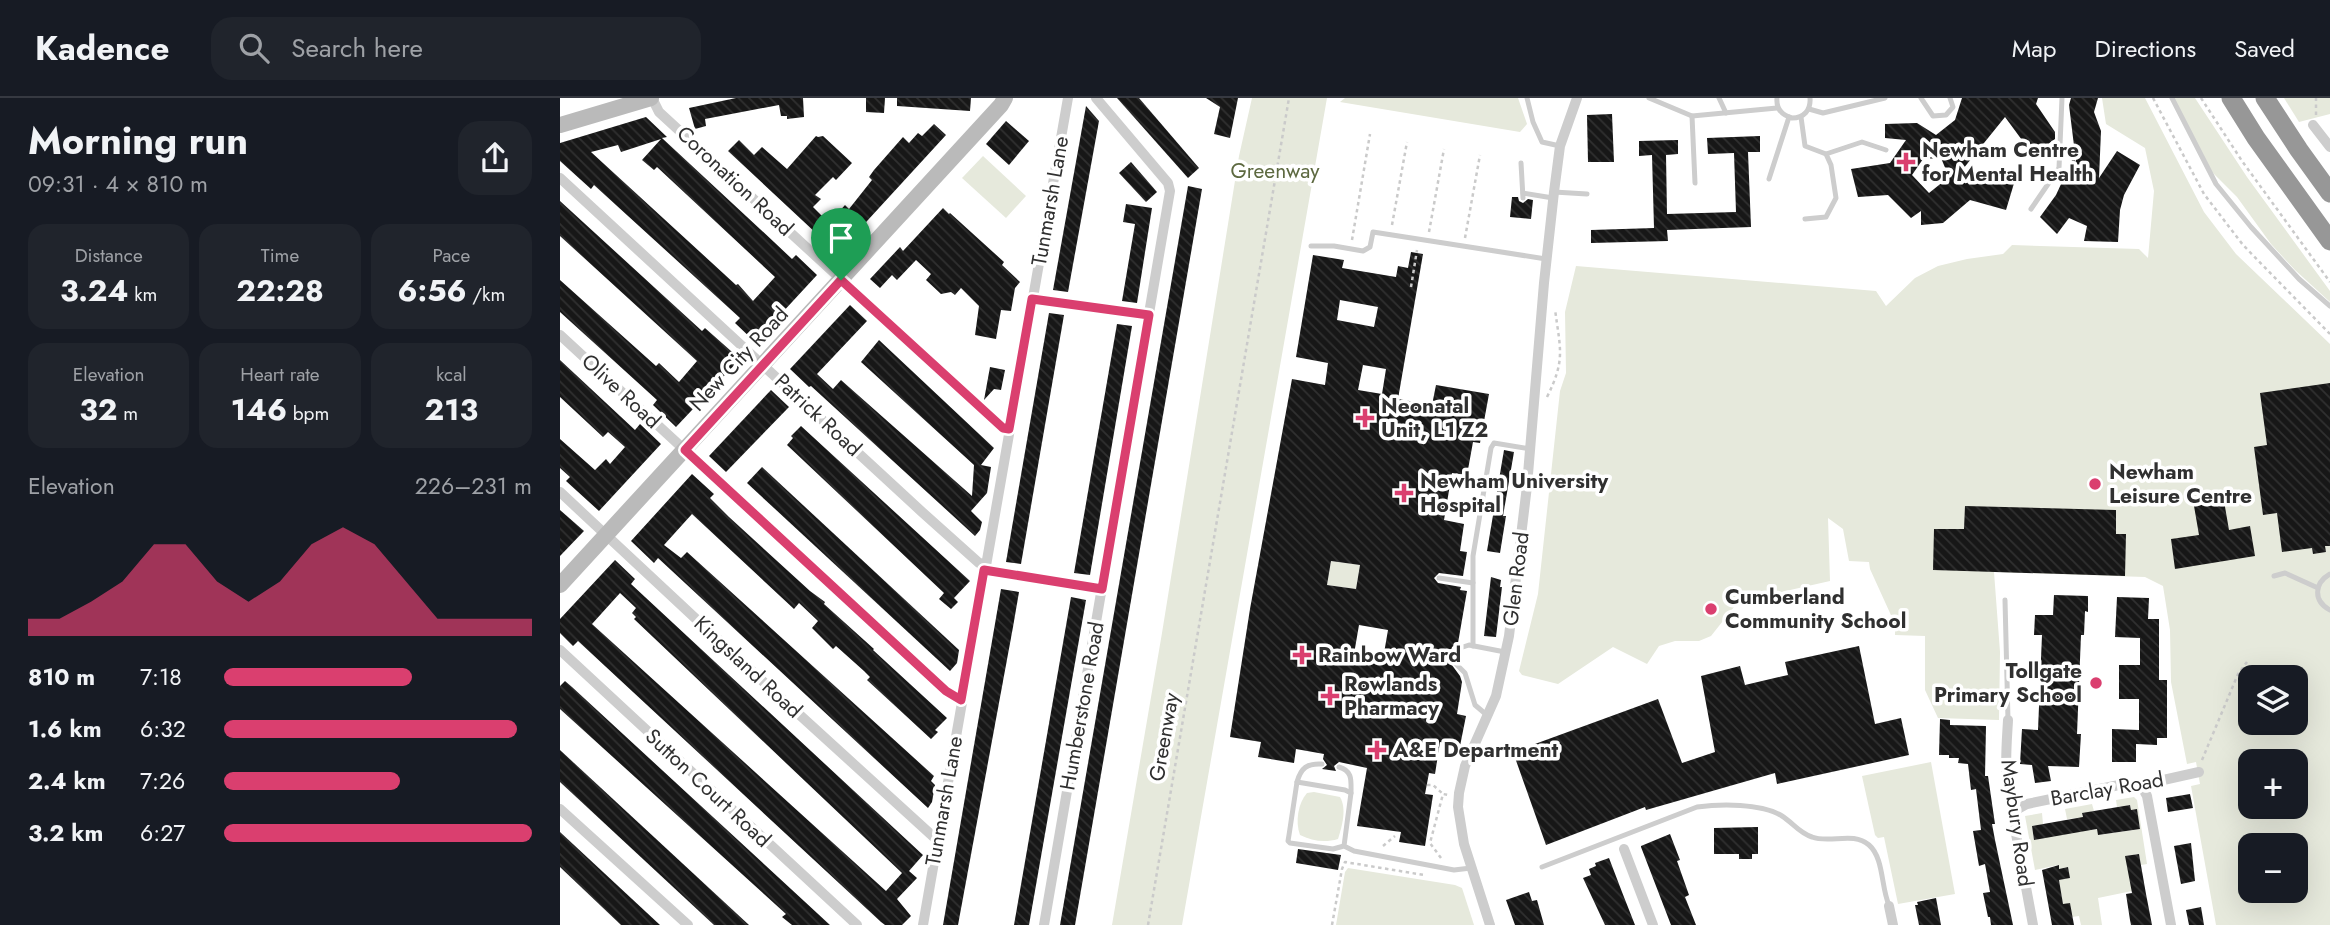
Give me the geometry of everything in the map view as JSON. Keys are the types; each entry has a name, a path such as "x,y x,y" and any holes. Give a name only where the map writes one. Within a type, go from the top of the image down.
{"highway":[{"path":"2231,98 2256,138 2330,241"},
{"path":"2265,98 2330,193"}],"street":[{"path":"560,125 651,98"},
{"name":"Coronation Road","path":"651,98 660,112 841,280 1003,428 1009,429"},
{"name":"New City Road","path":"560,585 1002,105 1005,98"},
{"name":"Tunmarsh Lane","path":"923,925 1068,98"},
{"name":"Humberstone Road","path":"1044,925 1170,190 1168,183 1096,98"},
{"name":"Glen Road","path":"1490,925 1471,868 1460,823 1459,793 1465,766 1496,696 1506,653 1531,449 1546,260 1560,146 1577,98"},
{"path":"2313,125 2330,147"},
{"name":"Patrick Road","path":"560,177 985,567"},
{"path":"1032,299 1149,315"},
{"name":"Olive Road","path":"560,335 946,691 961,700"},
{"name":"Kingsland Road","path":"560,492 937,840"},
{"path":"985,567 1102,589"},
{"name":"Sutton Court Road","path":"560,650 857,925"},
{"name":"Maybury Road","path":"2008,720 2009,793 2013,805 2018,809 2014,822 2033,925"},
{"name":"Barclay Road","path":"2018,809 2027,804 2118,785 2141,785 2198,769"},
{"path":"2141,785 2147,796 2171,925"},
{"path":"560,809 688,925"},
{"path":"1625,849 1653,925"},
{"path":"1889,905 1893,925"}],"lane":[{"path":"1527,98 1542,142 1560,146"},
{"path":"1649,98 1692,116 1777,107"},
{"path":"1719,98 1726,113"},
{"path":"1777,98 1777,107 1789,117 1801,117 1809,109 1810,98"},
{"path":"1809,109 1823,113 1885,98"},
{"path":"1921,98 1933,116 1946,115 1953,107 1950,98"},
{"path":"2031,209 2059,168 2062,98"},
{"path":"2172,98 2216,184 2298,279 2330,306"},
{"path":"1692,116 1695,183"},
{"path":"1769,178 1789,117"},
{"path":"1801,117 1805,146 1826,154 1862,142 1886,150"},
{"path":"1805,219 1826,217 1836,198 1831,165 1826,154"},
{"path":"1521,163 1523,195 1587,194"},
{"path":"1311,246 1334,246 1363,251 1370,247 1373,232 1546,260"},
{"path":"1473,646 1473,556 1491,448 1494,443 1531,449"},
{"path":"2274,576 2285,573 2318,588"},
{"path":"2330,573 2324,577 2318,588 2319,600 2330,610"},
{"path":"1439,578 1473,583"},
{"path":"2005,600 2008,720"},
{"path":"1455,652 1457,649 1473,646 1506,653"},
{"path":"1454,662 1465,673 1475,705 1488,716"},
{"path":"1322,764 1312,764 1302,769 1297,782 1288,841 1290,843 1333,849 1344,846 1353,851 1454,870 1471,868"},
{"path":"1339,767 1348,771 1352,778 1344,846"},
{"path":"1297,782 1351,793"},
{"path":"1542,867 1697,807 1727,805 1766,810 1783,816 1811,837 1827,840 1849,838 1866,843 1875,855 1889,905"},
{"path":"1620,837 1625,849"}],"path":[{"name":"Greenway","path":"1148,925 1289,98"},
{"path":"2153,98 2204,194 2243,245 2330,334"},
{"path":"2201,98 2242,161 2330,282"},
{"path":"2313,125 2316,118 2314,98"},
{"path":"1352,240 1370,134"},
{"path":"1392,225 1407,142"},
{"path":"1429,233 1444,149"},
{"path":"1465,238 1480,155"},
{"path":"1411,287 1417,250"},
{"path":"2198,769 2238,674 2247,662"},
{"path":"1427,785 1433,785 1446,794 1430,842 1438,855"},
{"path":"1381,849 1395,836"},
{"path":"1332,925 1342,869 1346,862 1434,877"}],"green space":[{"name":"Greenway","path":"1252,98 1327,98 1182,925 1112,925 1239,156"},
{"path":"1345,98 1518,98 1527,124 1520,132 1340,102"},
{"path":"2102,98 2145,98 2204,212 2236,254 2330,344 2330,925 2216,925 2191,786 2200,784 2196,762 2187,764 2171,682 2170,630 2163,586 2145,577 1994,572 2000,652 1999,720 1938,718 1925,690 1925,636 1895,635 1895,624 1869,562 1849,561 1843,529 1828,518 1830,581 1738,602 1711,636 1699,641 1675,641 1659,646 1647,664 1613,647 1558,684 1522,675 1519,671 1538,594 1560,391 1566,373 1565,312 1576,266 1876,291 1886,306 1915,278 1938,266 2003,254 2012,245 2139,249 2148,258 2154,191 2145,148 2106,124"},
{"path":"2174,98 2195,98 2247,177 2330,291 2330,302 2271,244 2237,197 2212,172"},
{"path":"2284,98 2330,98 2330,114 2299,122"},
{"path":"983,156 1026,196 1006,218 962,178"},
{"path":"1331,561 1360,565 1356,589 1327,585"},
{"path":"1931,762 1955,894 1898,904 1884,837 1878,838 1875,835 1862,776"},
{"path":"1307,793 1340,797 1343,812 1338,839 1319,841 1300,835 1300,807"},
{"path":"2134,797 2137,800 2147,864 2141,865 2139,854 2126,856 2132,891 2098,898 2102,925 2081,925 2079,916 2065,918 2059,880 2070,878 2068,867 2059,869 2058,865 2035,870 2025,816 2042,813 2043,824 2032,826 2034,840 2079,818 2067,819 2065,809 2092,804 2094,811 2082,814 2085,827 2097,829 2099,835 2140,829 2137,810 2131,810 2130,805 2117,807 2116,800"},
{"path":"1348,868 1462,888 1474,925 1336,925 1345,872"}],"building":[{"path":"736,98 803,98 804,117 787,119 787,116 781,116 779,105 705,119 706,126 695,129 689,108"},
{"path":"866,98 885,98 884,113 866,112"},
{"path":"897,98 971,98 970,111 897,106"},
{"path":"1117,98 1139,98 1199,168 1188,178"},
{"path":"1206,98 1238,98 1230,138 1214,134 1220,107"},
{"name":"Newham Centre for Mental Health","path":"1962,98 2038,98 2036,104 2055,132 2055,139 2033,155 2005,117 1963,169 2015,180 2006,210 1970,200 1943,223 1921,225 1921,211 1911,218 1888,195 1858,197 1851,169 1890,163 1906,140 1885,138 1885,124 1917,123 1936,135 1955,120","holes":["1941,158 1949,177 1929,193 1912,175 1923,159"]},
{"path":"2071,98 2098,98 2094,112 2101,131 2099,178 2117,151 2140,165 2124,195 2118,242 2084,241 2087,226 2069,218 2057,234 2040,217 2056,195 2073,158 2076,162 2069,105"},
{"path":"1086,106 1099,121 1068,292 1053,290"},
{"path":"1612,114 1614,162 1588,162 1587,115"},
{"path":"646,117 667,137 662,138 792,259 796,255 817,275 755,342 735,323 740,318 594,185 591,189 560,161 560,143","holes":["661,139 642,160 654,170 657,167 775,277 753,301 738,284 591,152 618,145 621,152"]},
{"path":"1006,121 1029,141 1009,165 986,144"},
{"path":"934,124 946,135 834,257 813,238 817,234 728,151 739,140 754,155 762,147 787,169 816,136 823,136 852,163 836,180 833,177 815,195 821,199 813,207 829,223 845,205 849,209 872,180 869,177 874,170 903,137 909,143 918,133 922,136"},
{"path":"1760,136 1760,152 1748,152 1751,227 1667,230 1668,241 1591,243 1591,230 1654,228 1652,155 1639,156 1639,141 1678,140 1678,154 1666,155 1667,214 1736,212 1734,153 1708,154 1707,138"},
{"path":"1131,162 1157,192 1146,202 1119,173"},
{"path":"1188,186 1202,189 1075,925 1060,925"},
{"path":"1512,197 1518,197 1523,203 1528,199 1533,200 1531,219 1510,217"},
{"path":"560,201 702,331 705,328 740,359 676,427 653,405 657,400 560,312 560,280 656,366 659,363 679,382 697,361 560,236"},
{"path":"1126,204 1152,208 1137,303 1122,301 1135,224 1123,222"},
{"path":"943,208 1004,262 1002,265 1020,282 1015,288 1011,311 1001,310 996,339 975,335 979,306 961,288 955,295 951,292 941,294 926,280 931,274 916,260 897,280 892,275 880,288 870,279 900,247 903,251"},
{"name":"Newham University Hospital","path":"1411,252 1423,254 1398,399 1432,405 1436,385 1489,394 1480,443 1473,442 1467,475 1452,473 1444,520 1464,524 1460,551 1467,552 1463,576 1439,573 1434,578 1438,583 1461,587 1460,590 1467,591 1458,643 1452,647 1454,657 1449,661 1462,682 1457,714 1466,716 1460,746 1440,742 1435,774 1429,773 1425,794 1433,795 1425,846 1399,842 1401,832 1357,826 1367,768 1339,762 1334,766 1336,771 1322,769 1327,765 1323,759 1324,754 1296,749 1294,763 1258,757 1261,742 1230,737 1250,609 1292,379 1325,385 1328,363 1296,357 1313,255 1344,260 1342,268 1396,277 1398,266 1408,268","holes":["1340,300 1378,307 1374,327 1337,320","1363,365 1386,369 1382,394 1358,390","1331,561 1360,565 1356,589 1327,585","1359,625 1388,630 1383,659 1354,654"]},
{"path":"850,305 867,321 817,374 833,389 841,380 972,496 974,465 861,362 879,340 994,448 981,465 991,467 987,493 971,511 982,522 975,536 790,369"},
{"path":"1049,313 1064,315 1021,564 1006,562"},
{"path":"1117,324 1132,326 1090,575 1074,573"},
{"path":"560,360 635,430 640,424 661,444 599,511 566,481 570,477 560,468 560,439 595,470 606,459 610,464 625,447 608,432 603,437 560,397"},
{"path":"990,367 1005,370 1001,390 994,389 984,400"},
{"path":"2330,383 2330,546 2325,546 2326,552 2313,554 2312,548 2282,552 2277,513 2263,515 2254,447 2267,445 2260,393"},
{"path":"771,390 789,407 726,472 709,456"},
{"path":"801,426 970,581 954,598 958,602 951,609 939,599 944,593 787,445 793,438 791,436"},
{"path":"1504,450 1514,452 1503,516 1506,516 1500,553 1487,551"},
{"path":"762,467 959,650 957,663 950,671 747,483"},
{"path":"692,474 714,494 710,498 729,517 825,602 824,604 947,718 935,730 938,732 931,739 867,680 870,677 864,671 836,646 833,649 812,628 818,621 799,603 794,609 692,514 664,545 681,558 687,552 934,776 931,781 935,785 932,802 928,808 658,558 654,563 631,541"},
{"path":"2224,501 2229,530 2250,526 2255,556 2175,569 2171,539 2199,535 2194,506"},
{"path":"1965,506 2116,510 2116,534 2126,534 2125,576 1933,570 1934,529 1964,529"},
{"path":"560,510 584,531 560,556"},
{"path":"615,560 635,579 631,584 923,855 909,871 917,878 897,899 911,916 902,925 885,925 881,922 578,641 573,646 560,633 560,619","holes":["620,593 636,608 632,613 636,617 634,619 902,873 886,891 592,624"]},
{"path":"1491,577 1501,580 1502,587 1496,637 1484,636"},
{"path":"1001,589 1019,592 1013,627 958,925 943,925"},
{"path":"2054,595 2088,596 2084,635 2081,635 2077,734 2081,734 2079,767 2048,766 2051,781 2035,783 2032,765 2020,764 2022,729 2038,730 2042,635 2034,635 2035,615 2053,615"},
{"path":"1071,597 1086,600 1029,925 1014,925"},
{"path":"2117,597 2149,598 2148,619 2159,619 2159,680 2167,680 2167,738 2157,738 2157,745 2136,744 2136,762 2112,762 2112,729 2139,730 2139,699 2119,699 2119,665 2140,665 2140,638 2115,637"},
{"path":"1859,646 1875,724 1901,718 1909,755 1777,784 1775,773 1646,810 1645,807 1546,845 1513,752 1658,699 1682,763 1715,752 1701,676 1740,666 1745,685 1788,675 1785,662"},
{"path":"565,681 830,925 792,925 782,917 786,914 560,709 560,686"},
{"path":"1940,719 1950,720 1950,725 1986,726 1985,776 1988,776 1995,824 1992,824 2013,925 1991,925 1988,917 1983,893 1990,892 1985,864 1979,866 1973,831 1981,830 1976,789 1971,790 1968,764 1958,763 1959,758 1939,755"},
{"path":"560,750 749,925 714,925 560,782"},
{"path":"2190,794 2193,808 2168,812 2166,798"},
{"path":"2130,805 2131,810 2137,809 2140,829 2098,835 2097,829 2034,840 2032,826 2083,817 2082,813"},
{"path":"1758,827 1758,854 1752,854 1752,859 1739,859 1739,854 1714,854 1714,828"},
{"path":"560,832 660,925 621,925 560,867"},
{"path":"1670,834 1689,895 1685,897 1696,925 1671,925 1641,847"},
{"path":"2191,843 2195,881 2181,884 2174,846"},
{"path":"1298,849 1341,855 1338,870 1296,863"},
{"path":"2139,854 2152,925 2131,925 2130,920 2126,894 2132,893 2125,856"},
{"path":"1609,858 1635,925 1605,925 1583,878 1591,875 1589,869 1596,866 1595,863"},
{"path":"2059,865 2059,869 2068,867 2070,878 2059,880 2063,904 2070,903 2074,925 2052,925 2042,870"},
{"path":"1529,892 1532,901 1537,900 1544,925 1515,925 1506,900"},
{"path":"1936,898 1941,925 1919,925 1915,905 1918,905 1917,902"},
{"path":"2201,907 2204,925 2189,925 2186,910"}],"place":[{"name":"Newham Centre for Mental Health","path":"1906,162"},
{"name":"Neonatal Unit, L1 Z2","path":"1365,418"},
{"name":"Newham Leisure Centre","path":"2095,484"},
{"name":"Newham University Hospital","path":"1404,493"},
{"name":"Cumberland Community School","path":"1711,609"},
{"name":"Rainbow Ward","path":"1302,655"},
{"name":"Tollgate Primary School","path":"2096,683"},
{"name":"Rowlands Pharmacy","path":"1330,696"},
{"name":"A&E Department","path":"1377,750"}],"route":[{"path":"841,280 1003,428 1009,429 1032,299 1149,315 1102,589 984,570 961,700 955,699 946,691 685,450 841,280"}]}
